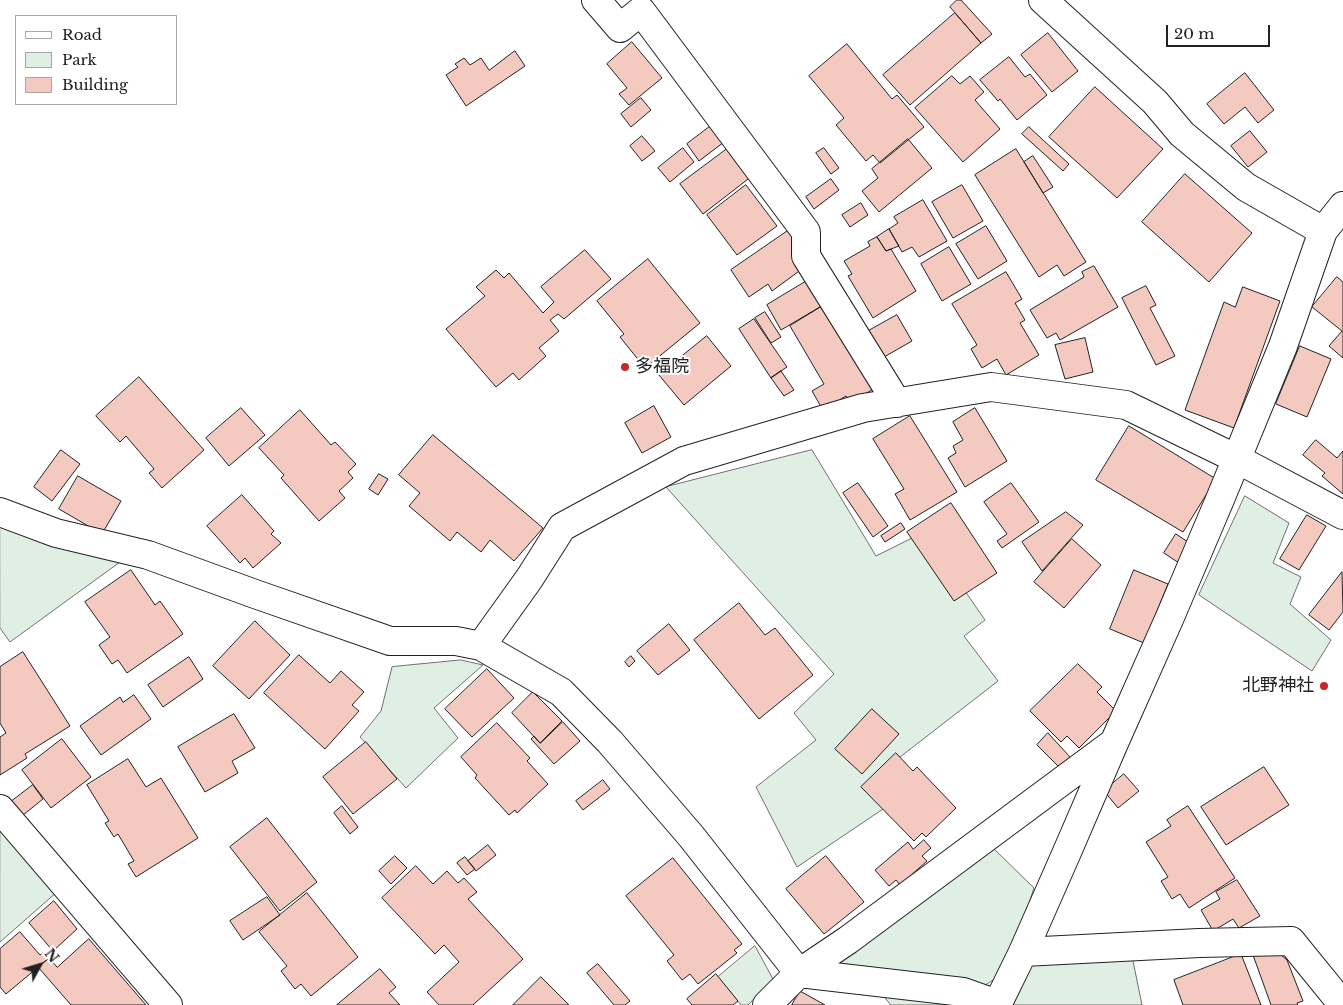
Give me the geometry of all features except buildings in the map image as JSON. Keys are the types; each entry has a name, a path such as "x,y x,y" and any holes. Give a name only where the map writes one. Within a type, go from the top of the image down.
{"street":[{"path":"596,0 620,28 642,11 806,232 806,256 897,403"},
{"path":"1043,0 1155,102 1182,134 1246,187 1322,230"},
{"path":"0,512 56,533 148,555 390,641 456,641 481,646 562,692 610,742 691,836 799,973 963,992 997,1005 1023,952 1237,459 1283,346 1322,230 1343,206"},
{"path":"481,646 529,579 562,527 684,461 863,408 991,387 1126,405 1237,459 1343,515"},
{"path":"767,1005 799,973 848,940 1114,743"},
{"path":"0,809 168,1005"},
{"path":"1023,952 1199,942 1291,941 1343,1005"}],"green space":[{"path":"812,450 876,556 924,532 985,620 964,636 998,681 873,778 883,809 797,867 756,787 816,740 794,713 834,674 666,487"},
{"path":"1245,496 1289,523 1273,563 1301,577 1290,604 1331,640 1312,671 1199,595"},
{"path":"0,518 120,562 10,642 0,628"},
{"path":"461,660 483,665 434,708 458,738 406,788 360,737 381,711 392,667"},
{"path":"0,826 58,891 0,942"},
{"path":"991,846 1034,888 1006,972 982,987 828,967"},
{"path":"755,946 773,979 748,1005 741,1005 718,977"},
{"path":"1132,956 1142,1005 1010,1005 1024,973 1038,960"},
{"path":"884,996 969,1005 891,1005"}],"place":[{"name":"多福院","path":"625,367"},
{"name":"北野神社","path":"1324,686"}]}
